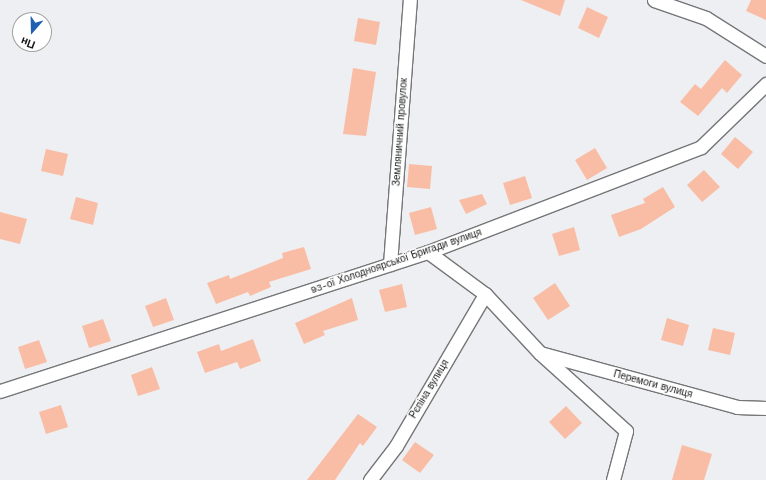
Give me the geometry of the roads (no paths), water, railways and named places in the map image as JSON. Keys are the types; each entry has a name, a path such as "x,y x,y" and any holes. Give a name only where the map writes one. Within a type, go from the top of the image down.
{"street":[{"name":"Земляничний провулок","path":"390,264 410,0"},
{"path":"654,0 706,18 766,56"},
{"name":"93-ої Холодноярської Бригади вулиця","path":"0,391 428,252 701,147 766,84"},
{"path":"428,252 485,294 540,353 626,431 612,480"},
{"name":"Рєпіна вулиця","path":"370,480 396,446 485,294"},
{"name":"Перемоги вулиця","path":"540,353 738,407 766,408"}]}
